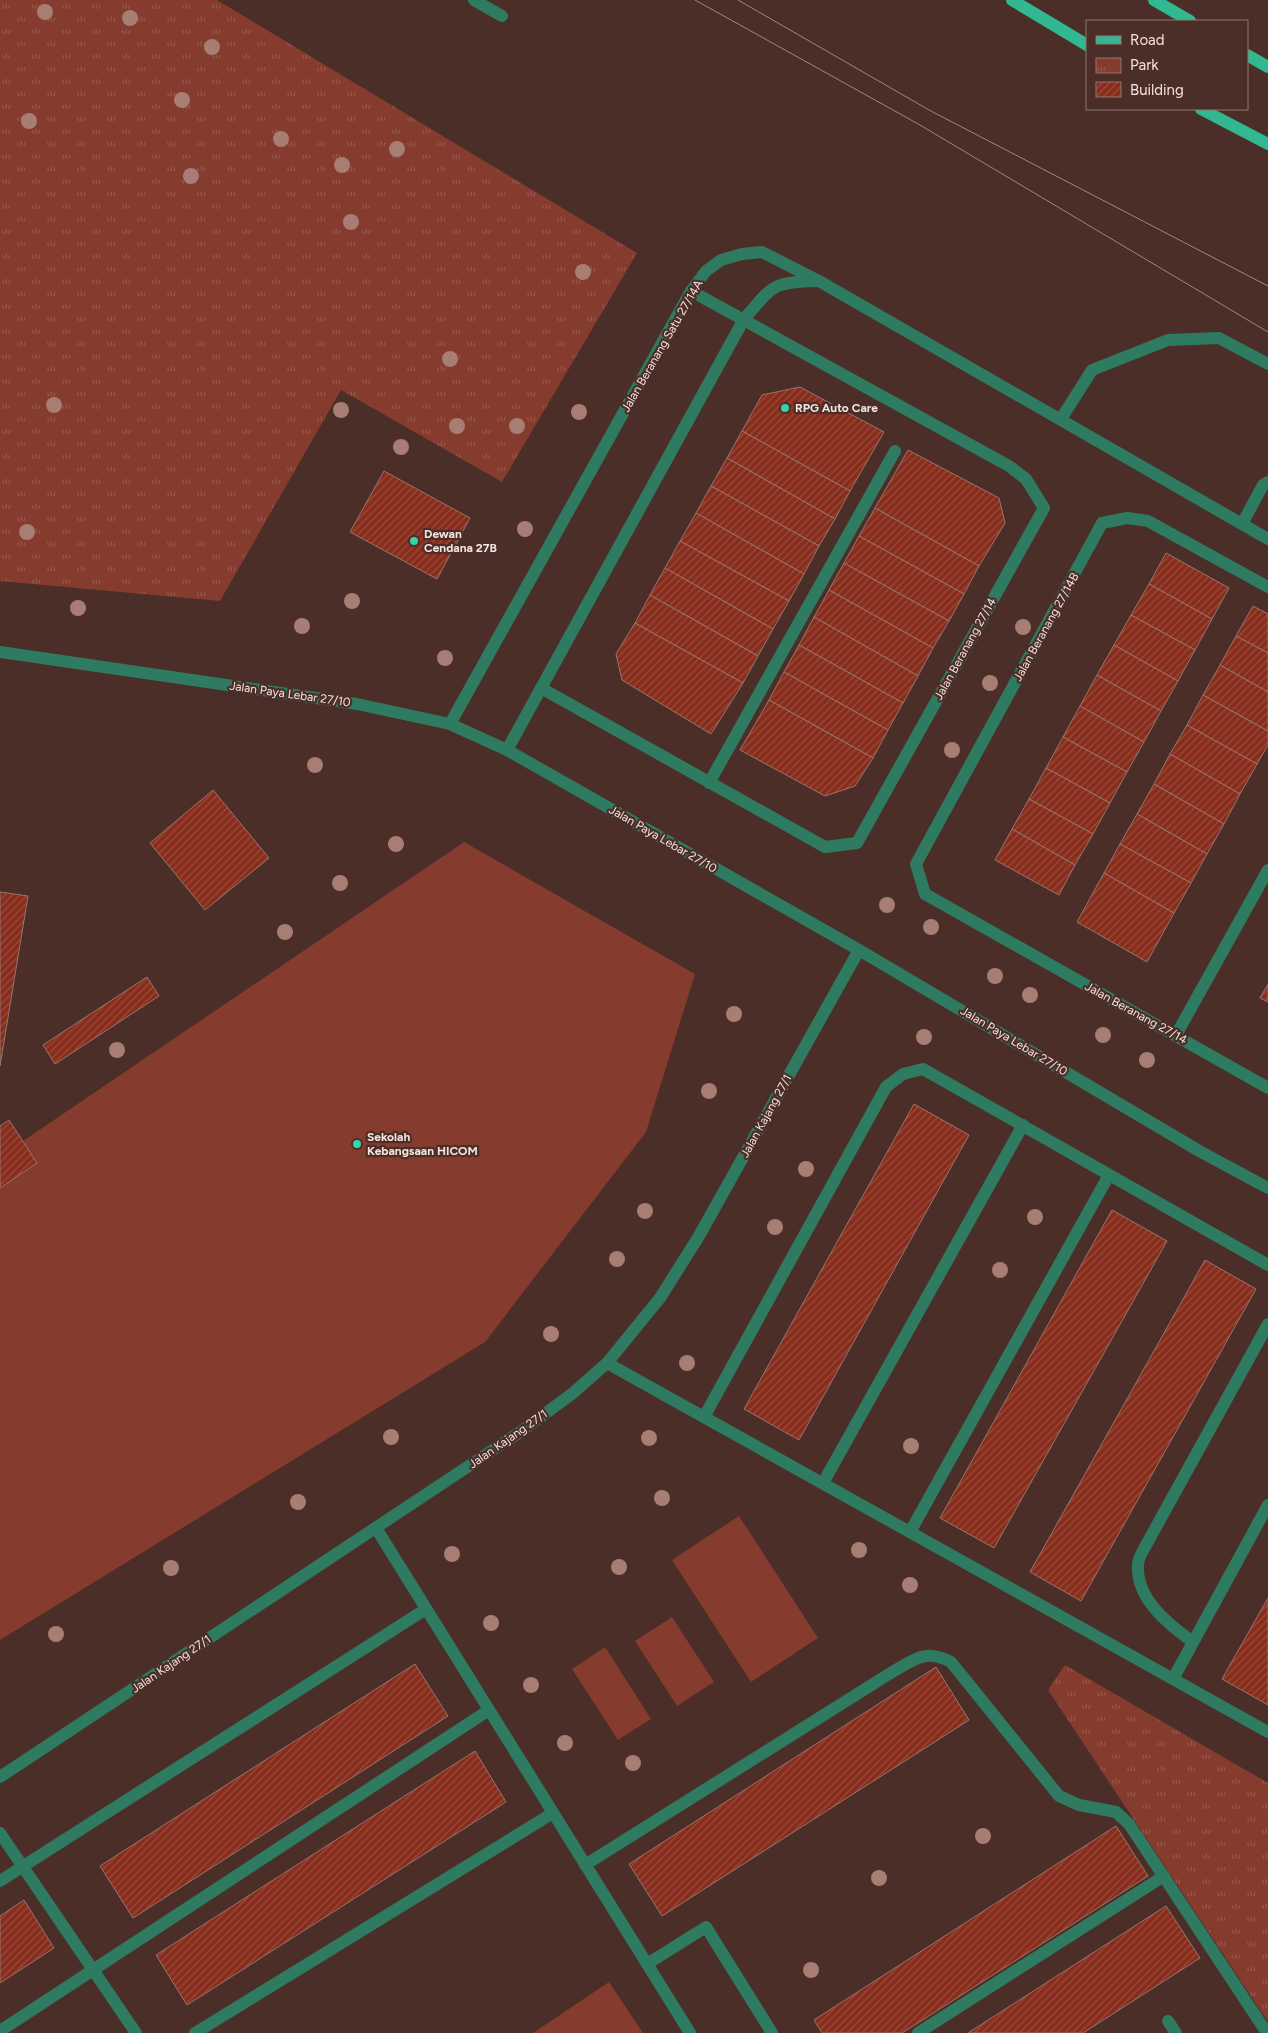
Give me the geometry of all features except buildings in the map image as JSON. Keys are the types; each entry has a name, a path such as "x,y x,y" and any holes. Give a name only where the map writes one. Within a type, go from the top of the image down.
{"main road":[{"path":"1012,0 1086,43"},
{"path":"1154,0 1188,20"},
{"path":"1248,56 1268,67"},
{"path":"1203,110 1268,144"}],"street":[{"path":"474,0 502,16"},
{"name":"Jalan Beranang Satu 27/14A","path":"450,724 691,292 706,271 721,260 742,254 762,252 819,281 1061,418 1268,539"},
{"path":"507,750 744,320 770,289 788,282 819,281"},
{"name":"Jalan Beranang 27/14","path":"541,688 825,847 856,843 1044,508 1026,479 1009,466 691,292"},
{"path":"1061,418 1092,370 1168,340 1219,338 1268,364"},
{"path":"710,782 895,451"},
{"path":"1242,524 1262,486 1268,482"},
{"name":"Jalan Beranang 27/14B","path":"925,894 916,864 1102,524 1127,518 1148,521 1268,587"},
{"name":"Jalan Paya Lebar 27/10","path":"0,652 357,704 450,724 507,750 859,950 1201,1152 1268,1188"},
{"path":"1176,1035 1268,870"},
{"name":"Jalan Beranang 27/14","path":"925,894 1268,1088"},
{"name":"Jalan Kajang 27/1","path":"0,1777 523,1430 573,1393 607,1363 660,1298 699,1236 859,950"},
{"path":"704,1417 886,1087 903,1074 923,1069 1268,1265"},
{"path":"823,1483 1023,1125"},
{"path":"910,1532 1109,1175"},
{"path":"1193,1642 1169,1625 1155,1609 1139,1582 1138,1564 1144,1547 1268,1324"},
{"path":"607,1363 1268,1732"},
{"path":"1173,1679 1268,1506"},
{"path":"376,1528 690,2033"},
{"path":"0,1881 426,1609"},
{"path":"585,1865 889,1674 927,1654 938,1655 951,1662 1059,1796 1079,1804 1116,1812 1129,1824 1267,2033"},
{"path":"0,2031 489,1710"},
{"path":"195,2033 553,1813"},
{"path":"0,1833 136,2033"},
{"path":"918,2033 1164,1876"},
{"path":"647,1964 706,1927 772,2033"},
{"path":"1168,2021 1176,2033"}],"green space":[{"path":"0,0 217,0 637,253 502,482 341,390 220,601 0,581"},
{"name":"Sekolah Kebangsaan HICOM","path":"464,842 695,974 646,1132 485,1342 0,1640 0,1188 37,1163 23,1141"},
{"path":"739,1516 818,1638 751,1682 672,1560"},
{"path":"672,1617 714,1682 677,1706 635,1641"},
{"path":"605,1647 651,1719 618,1740 572,1669"},
{"path":"1065,1665 1268,1783 1268,2022 1048,1690"},
{"path":"609,1982 643,2033 533,2033"}],"tram line":[{"path":"695,0 920,125 1268,332"},
{"path":"738,0 929,110 1268,286"}],"place":[{"name":"RPG Auto Care","path":"785,408"},
{"name":"Dewan Cendana 27B","path":"414,541"},
{"name":"Sekolah Kebangsaan HICOM","path":"357,1144"}]}
